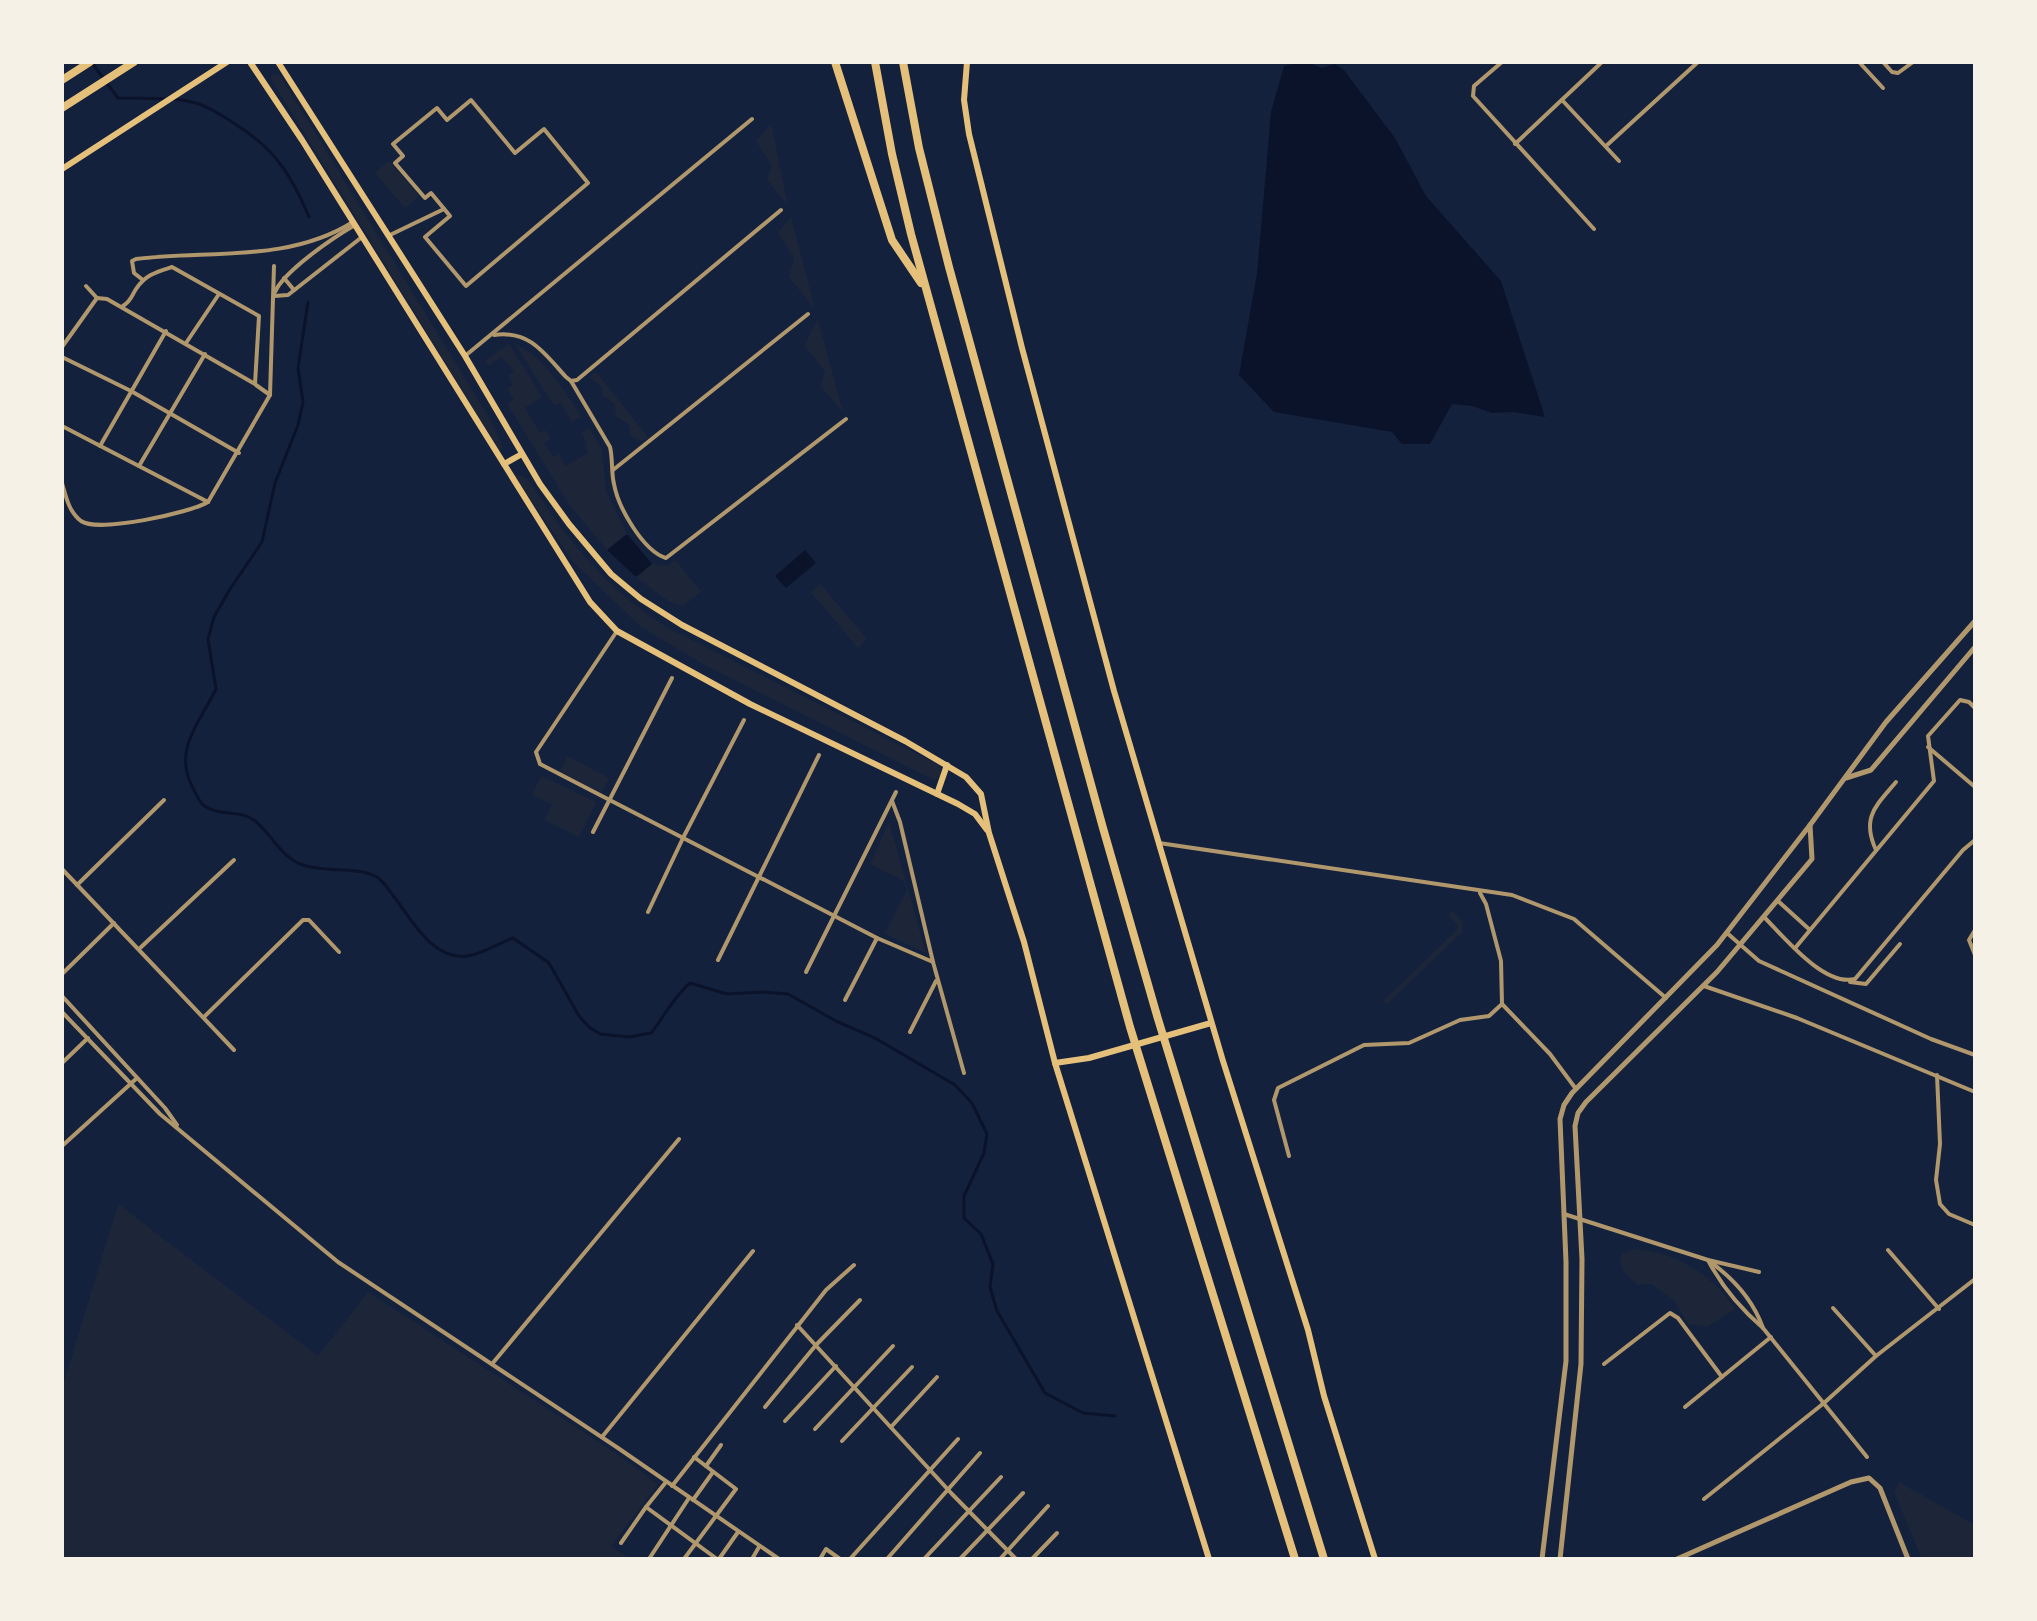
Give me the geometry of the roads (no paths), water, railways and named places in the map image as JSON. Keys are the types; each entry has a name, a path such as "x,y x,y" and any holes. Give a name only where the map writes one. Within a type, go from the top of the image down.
{"highway":[{"path":"62,80 90,62"},
{"path":"62,108 134,62"},
{"path":"835,62 892,240 926,291"},
{"path":"875,62 895,167 926,291 1072,823 1130,1027 1295,1559"},
{"path":"903,62 938,227 1093,793 1158,1019 1324,1559"}],"main road":[{"path":"62,169 227,62"},
{"path":"250,62 590,602 617,631 750,704 975,814 989,833"},
{"path":"278,62 390,235 522,454 569,524 611,574 641,599 696,633 947,765 966,777 981,794 989,833 1024,942 1055,1063 1209,1559"},
{"path":"967,62 964,100 969,134 1022,348 1114,691 1211,1023 1308,1330 1324,1396 1375,1559"},
{"path":"504,464 522,454"},
{"path":"937,794 947,765"},
{"path":"1055,1063 1089,1058 1211,1023"}],"street":[{"path":"1502,62 1472,91 1476,100 1594,229"},
{"path":"1515,144 1602,62"},
{"path":"1606,146 1698,62"},
{"path":"1859,62 1883,88"},
{"path":"1883,62 1892,72 1898,73 1913,62"},
{"path":"471,100 515,153 544,129 588,183 466,286 425,237 450,216 444,209 431,193 425,198 395,163 403,156 393,144 437,108 447,120 471,100"},
{"path":"1562,100 1619,161"},
{"path":"465,356 752,119"},
{"path":"390,235 444,209"},
{"path":"571,381 584,375 781,210"},
{"path":"274,296 284,278 354,223"},
{"path":"143,280 134,273 133,260 174,254 287,248 315,241 354,223"},
{"path":"274,296 288,295 362,237"},
{"path":"62,483 69,507 80,520 92,526 197,509 208,502 270,395 274,266"},
{"path":"123,306 150,274 172,267 259,316 255,384"},
{"path":"284,278 294,290"},
{"path":"86,286 97,298 123,306 270,395"},
{"path":"186,343 219,294"},
{"path":"62,347 97,298"},
{"path":"613,470 808,314"},
{"path":"100,446 166,331"},
{"path":"492,335 509,333 529,340 571,381 610,447 613,482 618,498 636,531 655,554 666,558 846,419"},
{"path":"139,466 205,354"},
{"path":"62,357 131,391 239,453"},
{"path":"62,426 208,502"},
{"path":"1542,1559 1566,1361 1560,1119 1564,1105 1727,933 1886,722 1975,621"},
{"path":"617,631 536,752 540,764 833,916 933,962"},
{"path":"1846,778 1871,770 1975,647"},
{"path":"593,832 672,678"},
{"path":"1796,947 1934,781 1928,736 1956,702 1965,700 1975,708"},
{"path":"648,912 744,720"},
{"path":"1928,746 1975,787"},
{"path":"718,960 819,755"},
{"path":"1876,850 1869,819 1896,782"},
{"path":"806,972 896,792"},
{"path":"77,885 164,800"},
{"path":"892,801 964,1073"},
{"path":"1560,1559 1581,1364 1580,1219 1575,1126 1578,1113 1741,946 1812,859 1810,825"},
{"path":"1849,981 1858,976 1963,850 1975,840"},
{"path":"1159,843 1451,886 1480,893 1512,895 1574,919 1666,998"},
{"path":"139,949 234,860"},
{"path":"62,869 234,1050"},
{"path":"1480,893 1486,904 1501,961 1502,1004 1550,1054 1576,1089"},
{"path":"1778,901 1810,930"},
{"path":"1764,917 1814,967 1859,985 1866,984 1900,944"},
{"path":"204,1017 303,920 309,920 339,952"},
{"path":"62,974 114,923"},
{"path":"1975,930 1969,940 1975,955"},
{"path":"1727,933 1759,961 1931,1039 1975,1055"},
{"path":"845,1000 877,938"},
{"path":"910,1032 937,979"},
{"path":"1704,986 1797,1018 1975,1092"},
{"path":"62,996 165,1108 180,1130"},
{"path":"1289,1156 1274,1100 1278,1088 1364,1045 1409,1043 1460,1020 1489,1016 1502,1004"},
{"path":"62,1012 160,1114 338,1262 779,1559"},
{"path":"62,1063 88,1038"},
{"path":"1937,1075 1940,1144 1936,1180 1940,1204 1949,1214 1975,1225"},
{"path":"62,1146 137,1078"},
{"path":"492,1364 679,1139"},
{"path":"1564,1214 1708,1260 1759,1272"},
{"path":"1888,1250 1939,1309"},
{"path":"602,1437 753,1251"},
{"path":"1708,1260 1716,1276 1771,1337 1867,1457"},
{"path":"1708,1260 1727,1274 1756,1310 1763,1328"},
{"path":"672,1486 797,1325 826,1290 854,1265"},
{"path":"1704,1499 1824,1403 1876,1356 1975,1279"},
{"path":"765,1407 816,1345 860,1300"},
{"path":"1833,1308 1876,1356"},
{"path":"1604,1364 1670,1313 1678,1318 1722,1377"},
{"path":"797,1325 1016,1559"},
{"path":"1685,1407 1771,1337"},
{"path":"815,1429 893,1346"},
{"path":"785,1421 836,1366"},
{"path":"842,1441 912,1367"},
{"path":"891,1427 937,1377"},
{"path":"850,1559 958,1439"},
{"path":"706,1466 721,1445"},
{"path":"887,1559 980,1453"},
{"path":"684,1559 736,1489 694,1457"},
{"path":"649,1559 713,1472"},
{"path":"924,1559 1001,1477"},
{"path":"1677,1559 1851,1482 1869,1478 1880,1488 1908,1559"},
{"path":"621,1543 666,1482"},
{"path":"960,1559 1023,1493"},
{"path":"1000,1559 1048,1506"},
{"path":"646,1507 718,1559 738,1532"},
{"path":"1032,1559 1057,1533"},
{"path":"752,1559 759,1547"},
{"path":"820,1559 826,1549 840,1559"}],"waterway":[{"path":"92,63 118,98 193,102 216,112 247,132 279,162 309,217"},
{"path":"308,302 298,368 303,402 298,425 275,483 262,542 214,617 208,639 216,689 187,746 186,758 191,784 201,803 209,809 254,820 295,862 321,869 358,871 378,878 425,938 445,952 468,956 513,938 549,963 579,1016 600,1034 629,1037 651,1033 690,983 727,994 788,994 836,1021 875,1038 955,1085 972,1103 987,1134 984,1153 964,1196 964,1218 981,1234 993,1264 990,1287 997,1311 1045,1393 1083,1413 1115,1416"}]}
